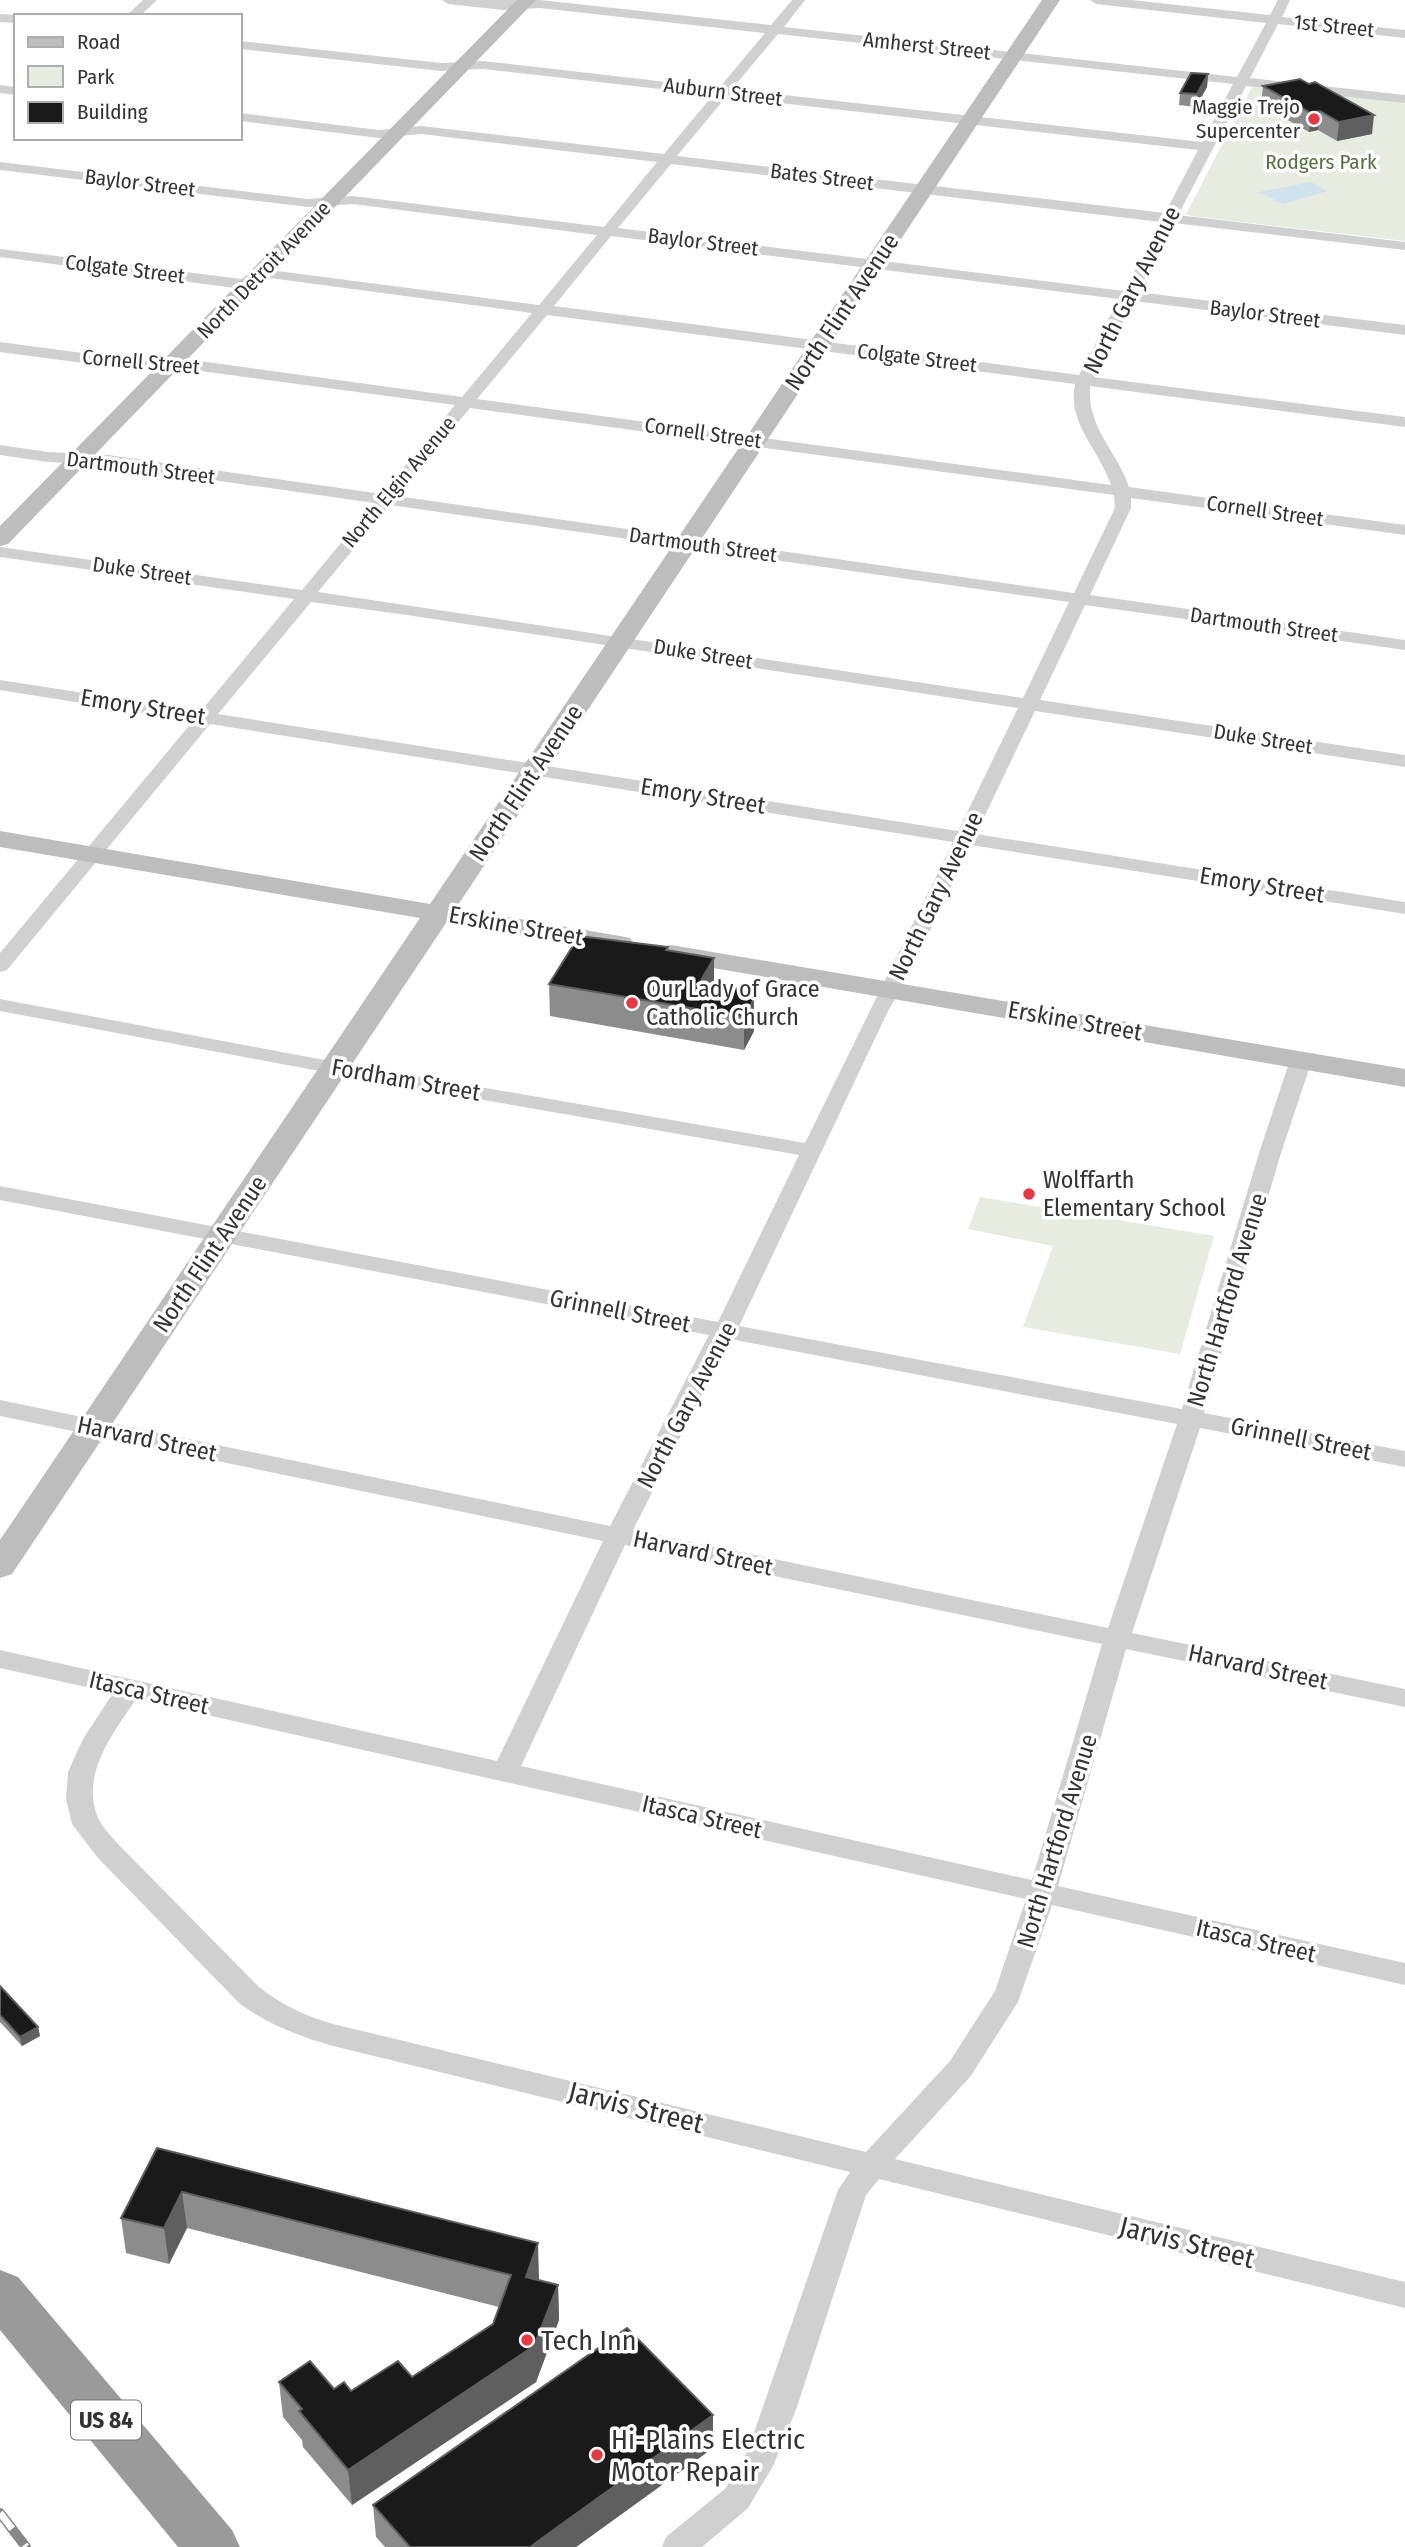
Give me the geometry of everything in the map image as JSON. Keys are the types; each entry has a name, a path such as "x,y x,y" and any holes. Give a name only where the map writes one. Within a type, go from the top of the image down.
{"highway":[{"name":"US 84","path":"0,2292 212,2547"}],"street":[{"path":"134,14 151,0"},
{"name":"Amherst Street","path":"448,0 503,6 524,2 1405,99"},
{"name":"North Elgin Avenue","path":"0,966 799,0"},
{"name":"North Flint Avenue","path":"0,1566 1051,0"},
{"name":"1st Street","path":"1096,0 1405,34"},
{"name":"North Gary Avenue","path":"505,1773 618,1535 715,1343 734,1316 1123,508 1117,473 1083,420 1080,405 1084,380 1284,0"},
{"name":"North Detroit Avenue","path":"0,539 524,2"},
{"name":"Auburn Street","path":"242,45 441,68 483,65 1206,147"},
{"name":"Bates Street","path":"242,117 379,134 421,130 1405,246"},
{"name":"Baylor Street","path":"0,166 308,203 353,200 1405,330"},
{"name":"Colgate Street","path":"0,253 542,309 1405,422"},
{"name":"Cornell Street","path":"0,347 143,366 193,365 1405,530"},
{"name":"Dartmouth Street","path":"0,450 108,460 1405,645"},
{"name":"Duke Street","path":"0,552 306,595 1405,761"},
{"name":"Emory Street","path":"0,685 1405,908"},
{"name":"Erskine Street","path":"0,839 1405,1078"},
{"name":"Fordham Street","path":"0,1005 335,1068 812,1151"},
{"name":"North Hartford Avenue","path":"678,2547 697,2534 737,2498 762,2456 781,2407 853,2190 873,2164 960,2069 1008,1994 1042,1893 1117,1638 1191,1419 1301,1060"},
{"name":"Grinnell Street","path":"0,1193 1405,1459"},
{"name":"Harvard Street","path":"0,1408 1405,1698"},
{"name":"Itasca Street","path":"0,1659 1405,1974"},
{"name":"Jarvis Street","path":"129,1689 96,1739 81,1772 79,1799 86,1824 117,1860 249,1995 272,2014 333,2035 1405,2295"}],"green space":[{"name":"Rodgers Park","path":"1252,87 1405,102 1405,241 1186,214"},
{"path":"980,1197 1214,1236 1180,1354 1023,1327 1053,1246 968,1229"}],"water":[{"path":"1311,182 1327,191 1283,204 1259,192"}],"building":[{"path":"1191,73 1208,74 1197,94 1180,93"},
{"path":"1300,79 1309,84 1315,82 1374,115 1339,122 1320,111 1311,113 1263,86"},
{"path":"579,936 668,947 666,950 714,958 700,982 744,990 754,999 744,1017 549,984"},
{"path":"0,1986 38,2027 20,2037 0,2015"},
{"path":"157,2148 538,2243 526,2277 558,2285 534,2346 348,2470 299,2411 302,2409 279,2382 310,2361 334,2389 344,2382 351,2391 398,2361 412,2377 493,2324 511,2275 182,2192 164,2228 121,2218"},
{"path":"627,2328 713,2415 530,2547 410,2547 373,2505"}],"railway":[{"path":"0,2513 26,2547"}],"place":[{"name":"Maggie Trejo Supercenter","path":"1314,119"},
{"name":"Our Lady of Grace Catholic Church","path":"632,1003"},
{"name":"Wolffarth Elementary School","path":"1029,1194"},
{"name":"Tech Inn","path":"527,2340"},
{"name":"Hi-Plains Electric Motor Repair","path":"597,2455"}]}
